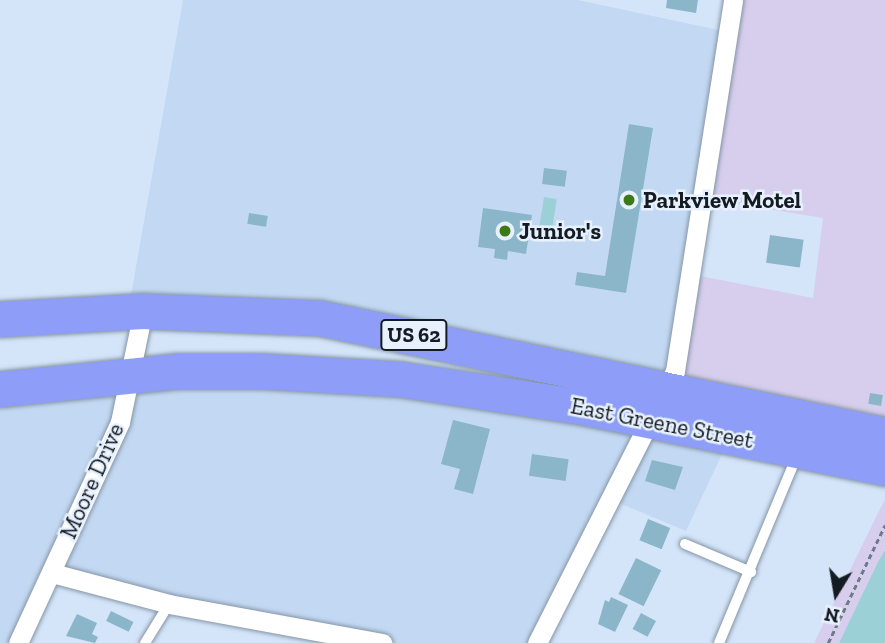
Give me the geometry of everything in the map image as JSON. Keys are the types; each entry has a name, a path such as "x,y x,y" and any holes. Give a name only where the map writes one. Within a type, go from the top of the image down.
{"highway":[{"name":"East Greene Street","path":"0,319 143,311 287,314 447,341 669,388 877,450"},
{"path":"437,384 447,341"},
{"name":"East Greene Street","path":"0,389 131,374 262,370 437,384 649,420 799,451 877,450"}],"street":[{"path":"537,643 649,420 669,388 733,0"},
{"name":"Moore Drive","path":"18,643 120,422 143,311"},
{"path":"52,573 169,604 382,643"}],"lane":[{"path":"719,643 751,572 799,451"},
{"path":"685,544 751,572"},
{"path":"145,643 169,604"}],"path":[{"path":"828,643 885,525"}],"shaded area":[{"path":"183,0 578,0 728,32 669,388 447,341 128,312"},
{"path":"733,0 885,0 885,435 669,388 690,274 813,298 823,218 702,198"},
{"path":"544,197 557,199 552,228 539,226"},
{"path":"262,371 730,437 686,531 607,498 537,643 382,643 52,573 18,643 0,643 0,389"},
{"path":"885,499 885,550 839,643 814,643"},
{"path":"885,550 885,643 839,643 878,562"}],"building":[{"path":"667,0 698,0 696,13 666,8"},
{"name":"Parkview Motel","path":"629,124 653,128 626,293 575,285 577,272 605,276"},
{"path":"544,168 567,171 565,187 542,184"},
{"name":"Junior's","path":"483,208 532,215 526,254 508,251 507,260 494,258 495,249 478,247"},
{"path":"249,213 268,216 266,227 247,224"},
{"path":"770,235 804,240 800,267 766,263"},
{"path":"870,393 883,395 881,406 868,404"},
{"path":"453,420 490,429 473,494 454,489 460,469 441,464"},
{"path":"532,454 569,459 566,481 529,476"},
{"path":"652,460 683,467 675,490 645,481"},
{"path":"648,519 670,528 662,549 639,540"},
{"path":"636,558 661,570 644,606 618,594"},
{"path":"611,597 628,605 615,632 598,624 605,600 609,602"},
{"path":"111,611 133,622 129,632 106,621"},
{"path":"641,613 656,621 648,637 633,629"},
{"path":"77,614 97,623 92,634 98,637 95,643 66,636"}],"place":[{"name":"Parkview Motel","path":"629,200"},
{"name":"Junior's","path":"505,231"}]}
